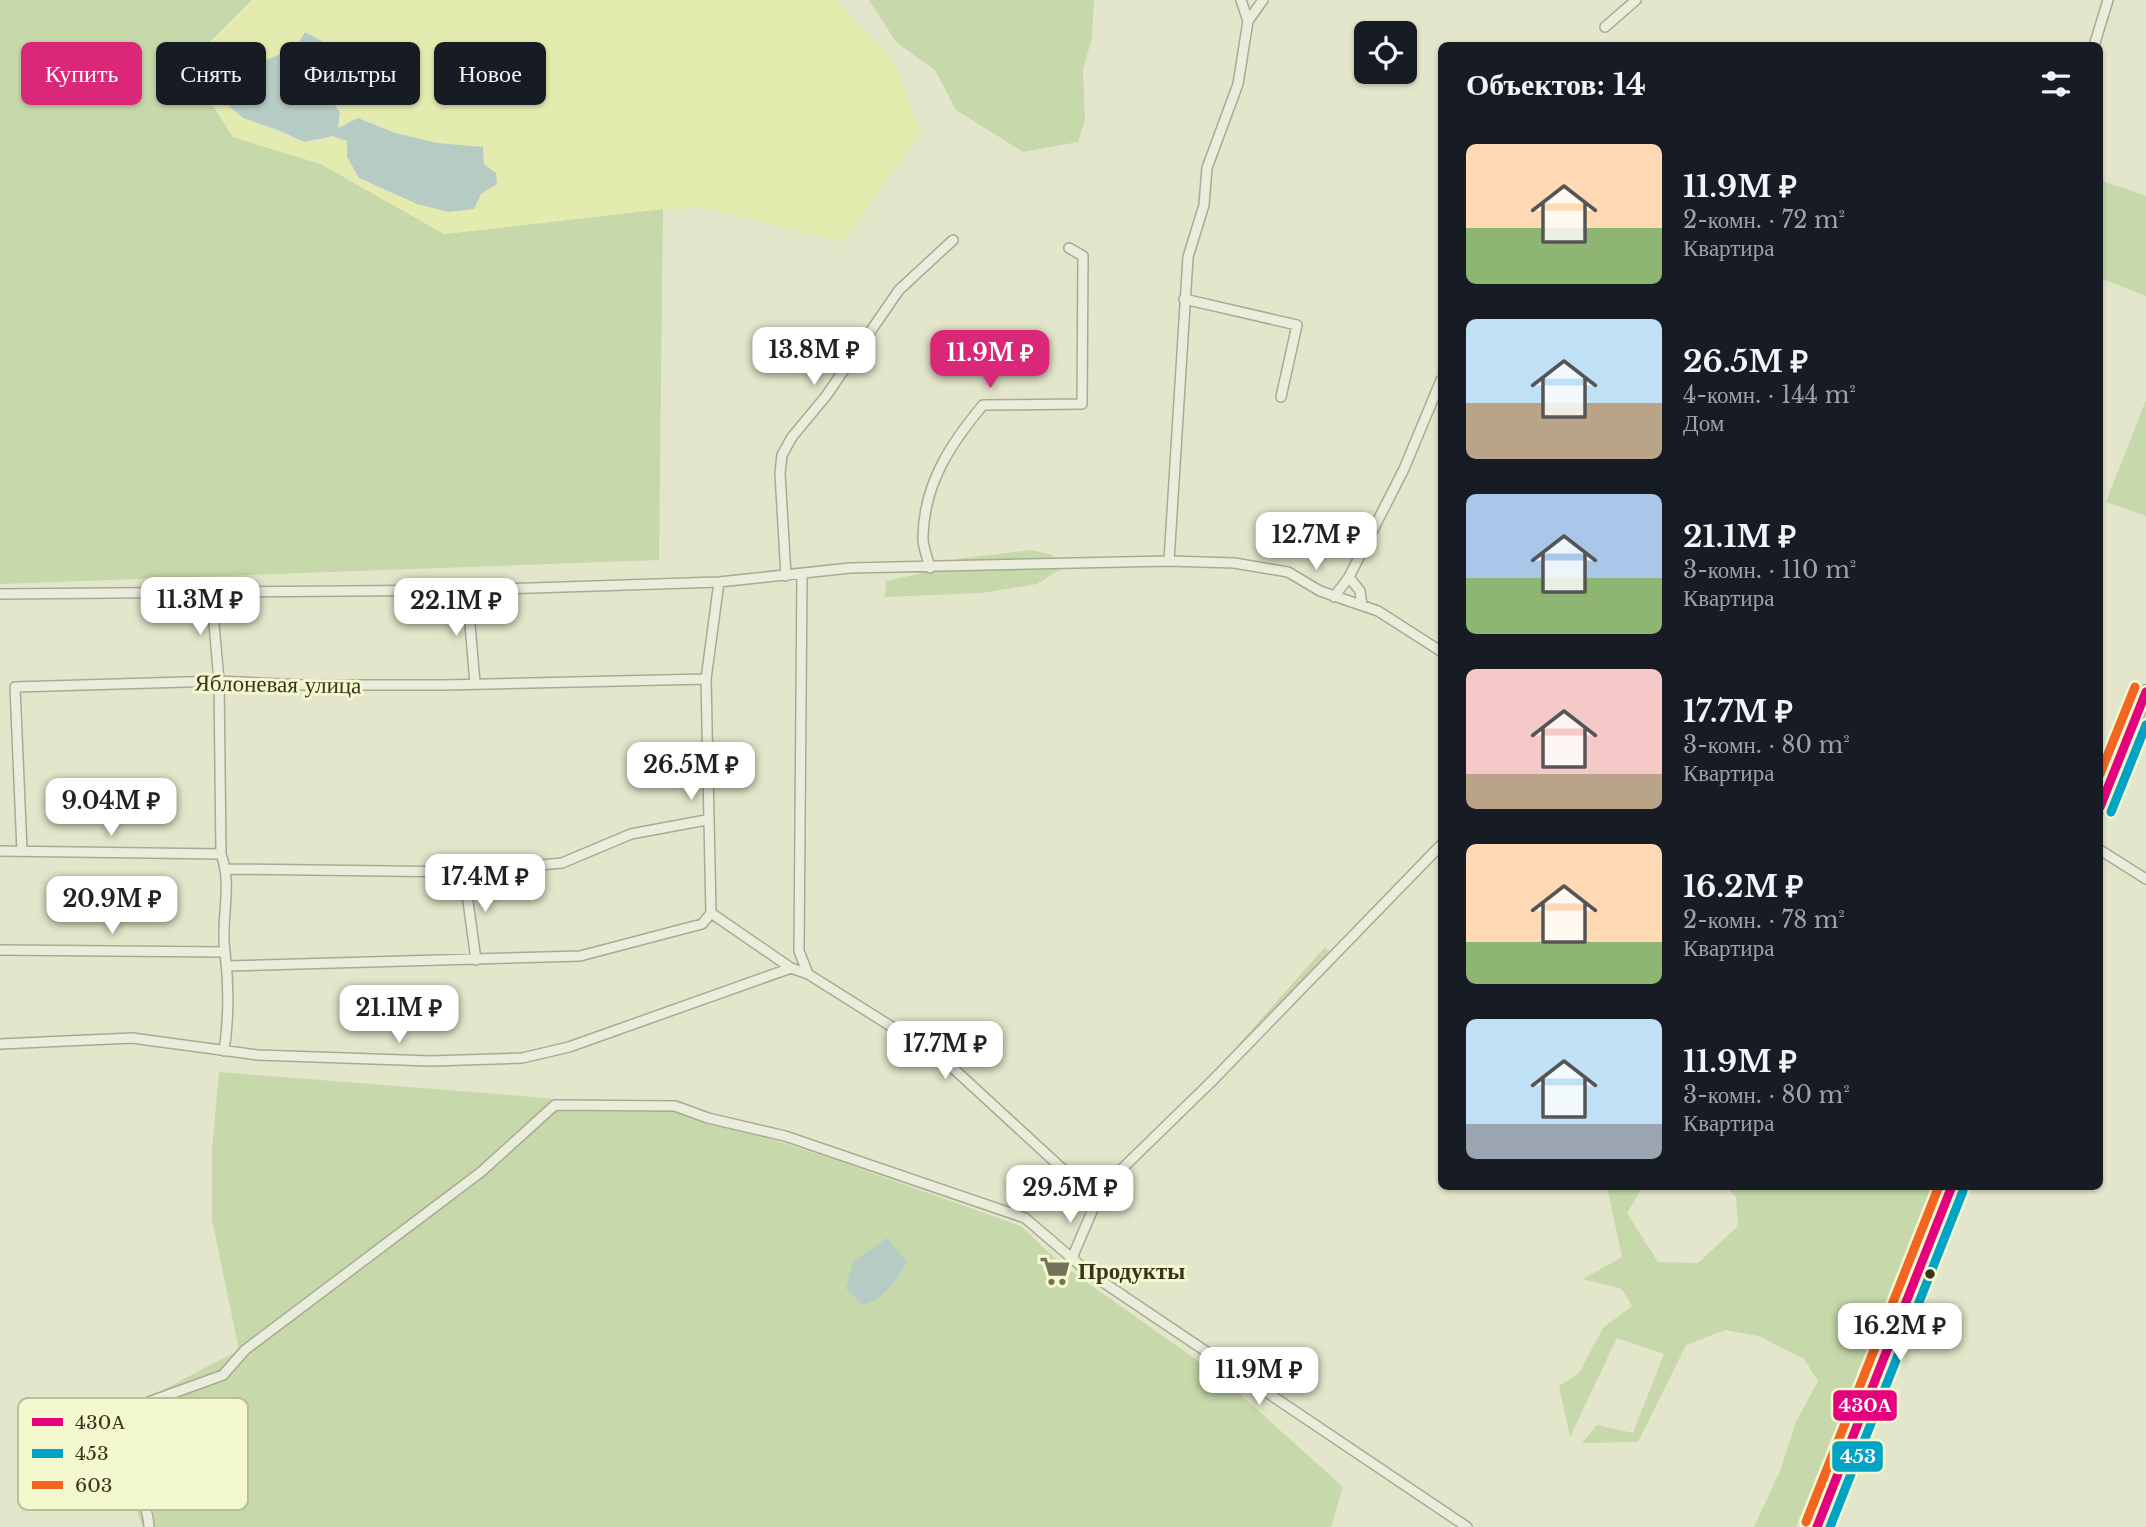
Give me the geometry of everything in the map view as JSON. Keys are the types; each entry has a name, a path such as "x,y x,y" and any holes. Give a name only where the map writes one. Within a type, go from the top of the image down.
{"main road":[{"path":"2103,800 2146,692"},
{"path":"1817,1527 1950,1190"}],"street":[{"path":"1241,0 1248,21"},
{"path":"1169,561 1188,257 1204,205 1207,168 1238,85 1248,21 1263,0"},
{"path":"1605,27 1636,0"},
{"path":"2095,42 2108,0"},
{"path":"786,576 780,473 782,455 792,437 832,387 899,290 953,240"},
{"path":"930,568 922,537 936,472 961,431 983,405 1082,404 1083,256 1069,248"},
{"path":"1184,299 1297,325 1281,397"},
{"path":"1334,597 1349,577 1404,469 1438,387"},
{"path":"0,594 211,590 467,590 719,582 850,568 1169,561 1270,568 1288,572 1334,597 1378,611 1438,649"},
{"path":"802,575 799,951 808,974"},
{"path":"1349,577 1360,591 1362,605"},
{"path":"229,966 580,956 702,924 711,913 706,820 706,679 719,582"},
{"path":"211,590 219,681 221,855 227,869 225,952 229,966 224,1051"},
{"path":"467,590 475,683"},
{"name":"Яблоневая улица","path":"23,851 15,687 219,681 304,685 706,679"},
{"path":"227,869 464,872 562,863 631,834 706,820"},
{"path":"1072,1258 1093,1209 1093,1197 1212,1081 1438,848"},
{"path":"0,850 221,855"},
{"path":"2103,852 2146,879"},
{"path":"464,872 476,960"},
{"path":"711,913 791,968 808,974 943,1059 1093,1197"},
{"path":"0,950 225,952"},
{"path":"0,1044 132,1038 258,1055 431,1061 522,1058 569,1047 791,968"},
{"path":"160,1398 223,1375 244,1350 432,1211 481,1172 555,1105 675,1106 708,1118 785,1136 1025,1219 1072,1258 1301,1417 1467,1527"}],"shaded area":[{"path":"0,0 252,0 210,42 156,42 156,105 213,105 233,137 321,164 444,234 663,209 659,560 0,584"},
{"path":"869,0 1094,0 1092,38 1083,69 1085,120 1078,142 1023,152 956,110 935,70 896,42"},
{"path":"2103,181 2146,196 2146,296 2103,279"},
{"path":"2146,400 2146,516 2106,502"},
{"path":"1030,550 1050,554 1064,567 1037,584 982,593 885,597 886,581 941,569 957,559"},
{"path":"1325,947 1331,953 1241,1048 1237,1046"},
{"path":"219,1072 673,1108 830,1158 1021,1226 1061,1264 1222,1378 1343,1487 1331,1527 143,1527 136,1510 248,1510 248,1398 147,1398 239,1350 212,1220 212,1149"},
{"path":"1608,1190 1641,1190 1627,1213 1658,1262 1698,1263 1738,1226 1736,1197 1729,1190 1933,1190 1796,1527 1754,1527 1780,1471 1796,1422 1818,1381 1804,1359 1759,1336 1725,1330 1686,1345 1638,1442 1582,1443 1597,1425 1633,1433 1664,1354 1617,1338 1570,1437 1559,1386 1579,1373 1603,1328 1632,1306 1622,1289 1583,1279 1622,1257"}],"sand":[{"path":"252,0 835,0 893,59 921,133 843,242 704,208 663,209 444,234 321,164 233,137 213,105 257,105 261,126 303,142 334,138 347,141 351,166 359,178 388,192 449,212 484,164 483,147 438,143 395,133 376,123 338,128 333,105 420,105 420,42 322,42 306,32 300,42 280,42 280,55 266,60 266,42 210,42"}],"water":[{"path":"305,32 322,42 299,42"},
{"path":"280,55 280,105 335,105 340,112 338,128 358,118 395,133 438,143 483,147 484,164 496,173 497,184 481,194 474,209 449,212 417,204 359,178 347,157 347,141 333,136 304,142 243,118 229,105 266,105 266,60"},
{"path":"887,1238 907,1262 884,1293 863,1305 846,1289 853,1262"}],"transit line":[{"name":"603","path":"2103,767 2135,687"},
{"name":"430А","path":"2103,800 2146,692"},
{"name":"453","path":"2111,812 2146,725"},
{"name":"603","path":"1806,1522 1937,1190"},
{"name":"430А","path":"1817,1527 1950,1190"},
{"name":"453","path":"1830,1527 1963,1191"}],"place":[{"name":"Продукты","path":"1055,1271"}]}
